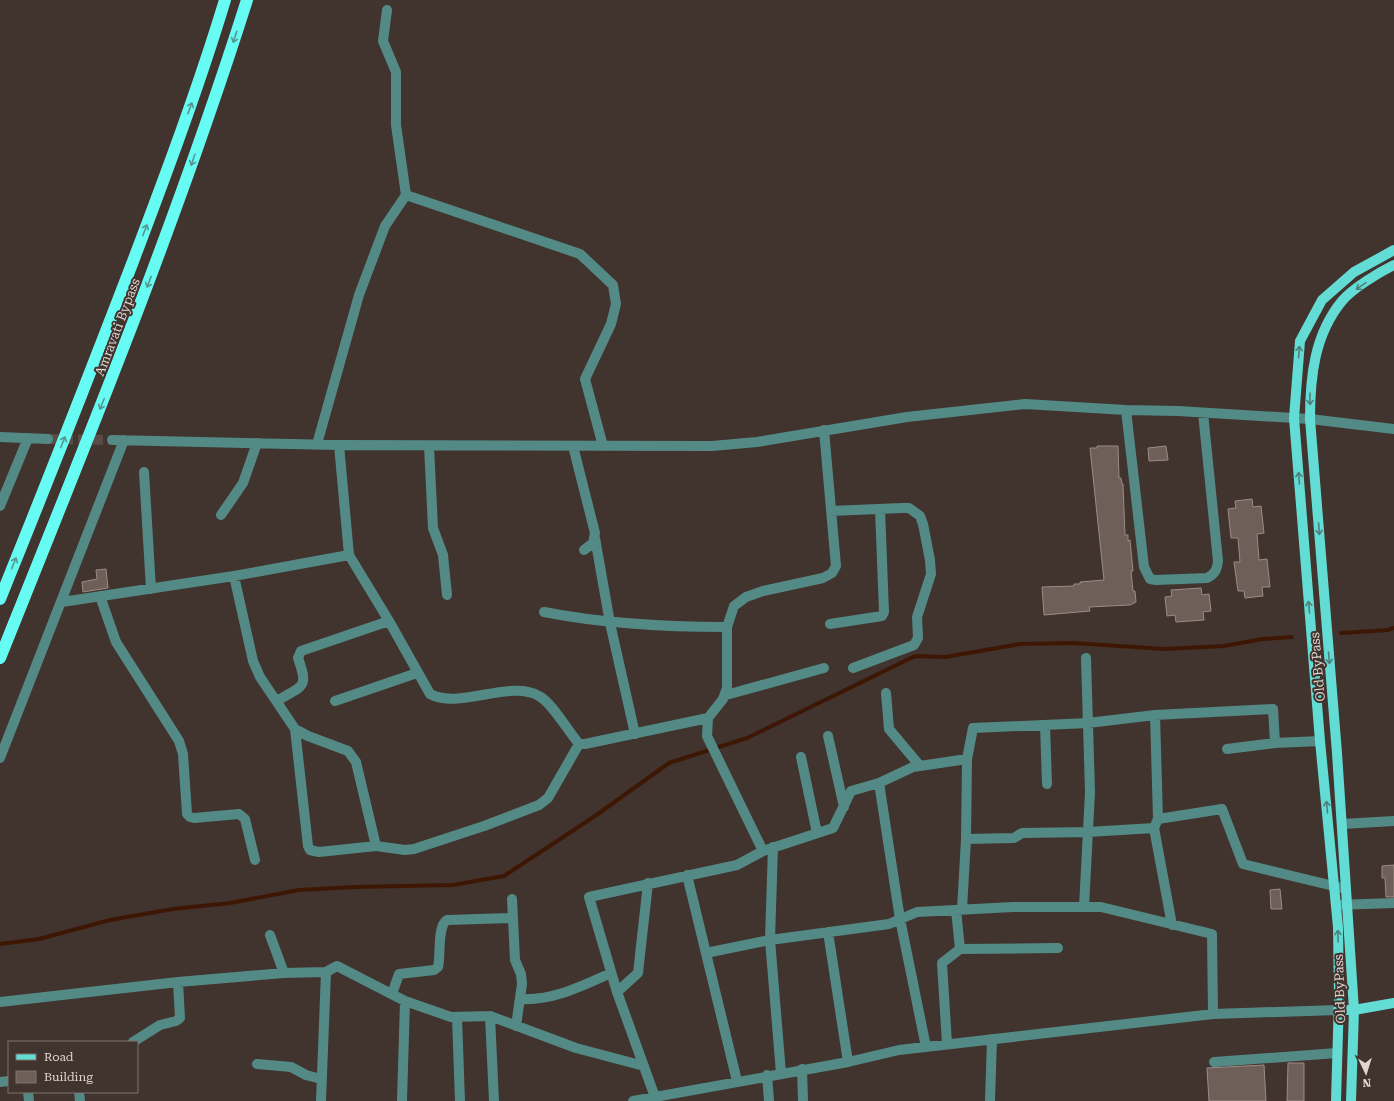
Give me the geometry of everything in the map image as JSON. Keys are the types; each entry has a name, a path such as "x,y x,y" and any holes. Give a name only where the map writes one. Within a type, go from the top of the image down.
{"highway":[{"name":"Amravati Bypass","path":"0,599 147,225 207,60 225,0"},
{"name":"Amravati Bypass","path":"0,658 114,374 167,234 247,0"}],"main road":[{"path":"1336,1101 1338,1010 1336,905 1320,741 1294,418 1300,340 1322,300 1354,272 1394,250"},
{"name":"Old ByPass","path":"1351,1101 1354,1010 1342,824 1310,420 1310,385 1315,356 1328,322 1342,300 1394,265"},
{"path":"1338,1010 1354,1010 1394,1003"}],"street":[{"path":"317,444 359,295 385,226 406,195 396,125 396,72 383,41 387,10"},
{"path":"406,195 580,254 613,285 616,304 611,324 585,380 603,446"},
{"path":"112,440 429,446 712,446 757,442 908,417 1025,404 1126,410 1178,410 1203,413 1294,418 1394,429"},
{"path":"1126,410 1144,567 1150,579 1156,580 1207,578 1214,574 1217,568 1218,561 1203,413"},
{"path":"763,851 707,736 708,718 726,694 727,627 734,606 746,597 763,591 823,578 832,573 836,566 837,558 831,511 824,430"},
{"path":"0,438 48,438"},
{"path":"0,506 28,438"},
{"path":"0,758 124,440"},
{"path":"222,515 243,483 257,443"},
{"path":"339,445 349,555 389,621 430,694 445,699 514,691 538,695 544,699 579,744"},
{"path":"429,446 433,528 443,555 448,595"},
{"path":"574,446 595,538 610,623 635,734"},
{"path":"144,472 151,589"},
{"path":"831,511 909,508 920,516 929,552 931,574 917,617 918,638 914,645 853,668"},
{"path":"830,624 874,619 882,616 884,612 880,509"},
{"path":"584,550 593,543 595,538"},
{"path":"62,602 234,576 349,555"},
{"path":"234,576 252,661 260,676 296,729 308,736 348,751 352,755 356,762 376,846"},
{"path":"100,596 116,642 179,742 183,754 187,814 194,818 239,814 243,816 255,860"},
{"path":"544,612 610,623 660,627 727,627"},
{"path":"277,701 300,687 304,682 305,677 298,658 301,651 389,621"},
{"path":"1084,907 1090,792 1086,658"},
{"path":"726,694 824,668"},
{"path":"335,701 417,673"},
{"path":"886,693 889,729 920,766"},
{"path":"960,949 959,910 966,839 967,759 973,728 1088,723 1155,715 1273,709 1275,743"},
{"path":"1155,715 1156,824 1172,925"},
{"path":"579,744 592,744 708,718"},
{"path":"1045,725 1047,784"},
{"path":"296,729 310,850 319,852 376,846 405,850 421,848 544,803 579,744"},
{"path":"828,736 844,807"},
{"path":"1227,749 1275,743 1320,741"},
{"path":"801,757 817,833"},
{"path":"656,1097 617,992 589,897 648,883 737,865 773,847 833,828 851,791 879,783 913,767 967,759"},
{"path":"879,783 900,919 926,1047"},
{"path":"966,839 1014,838 1022,833 1088,832 1156,824 1222,809 1243,864 1346,889"},
{"path":"1342,824 1394,821"},
{"path":"773,847 770,940 781,1073"},
{"path":"687,875 737,1081"},
{"path":"617,992 638,973 648,883"},
{"path":"512,898 515,960 522,980 516,1026"},
{"path":"1336,905 1394,903"},
{"path":"706,953 770,940 889,924 917,912 1013,907 1100,907 1212,934 1213,1014"},
{"path":"392,994 399,974 434,970 438,967 441,929 443,922 447,920 513,918"},
{"path":"828,932 848,1062"},
{"path":"270,935 284,973"},
{"path":"947,1044 942,963 960,949 1058,948"},
{"path":"0,1002 178,982 284,973 326,972 337,966 405,1001 451,1017 490,1016 576,1048 644,1066"},
{"path":"321,1101 326,972"},
{"path":"520,1000 530,1000 564,994 611,973"},
{"path":"134,1041 155,1027 176,1021 180,1018 178,982"},
{"path":"402,1101 405,1001"},
{"path":"633,1101 767,1075 848,1062 899,1050 1213,1014 1338,1010"},
{"path":"490,1016 494,1101"},
{"path":"457,1017 460,1101"},
{"path":"990,1101 992,1039"},
{"path":"1214,1062 1337,1053"},
{"path":"257,1064 291,1067 306,1075 321,1079"},
{"path":"802,1069 803,1101"},
{"path":"767,1075 769,1101"}],"building":[{"path":"1097,446 1118,446 1119,478 1121,478 1123,484 1125,535 1128,535 1128,541 1130,540 1133,571 1131,571 1133,591 1135,591 1136,602 1130,605 1089,607 1090,611 1044,615 1042,587 1074,586 1074,584 1080,584 1080,582 1104,580 1090,448 1097,448"},
{"path":"1166,446 1168,460 1149,461 1148,448"},
{"path":"1252,499 1253,507 1261,506 1264,533 1257,534 1259,560 1267,559 1270,587 1262,587 1263,596 1245,598 1244,591 1238,591 1234,562 1240,562 1238,538 1231,538 1228,509 1236,508 1235,501"},
{"path":"106,569 108,588 83,592 82,582 97,579 96,570"},
{"path":"1201,588 1202,595 1209,594 1211,611 1203,612 1204,620 1176,622 1175,615 1167,616 1165,597 1172,596 1171,590"},
{"path":"1394,865 1394,897 1386,897 1385,878 1382,878 1382,866"},
{"path":"1280,889 1282,909 1271,909 1270,890"},
{"path":"1288,1063 1304,1063 1304,1101 1287,1101"},
{"path":"1264,1065 1266,1101 1209,1101 1207,1068"}],"waterway":[{"path":"1341,633 1388,630 1394,628"},
{"path":"0,944 39,939 110,920 173,909 230,903 299,890 453,885 504,876 595,816 669,763 747,738 915,656 945,657 1020,644 1073,643 1164,649 1224,646 1263,639 1292,637"}],"tunnel":[{"path":"48,439 112,440"}]}
